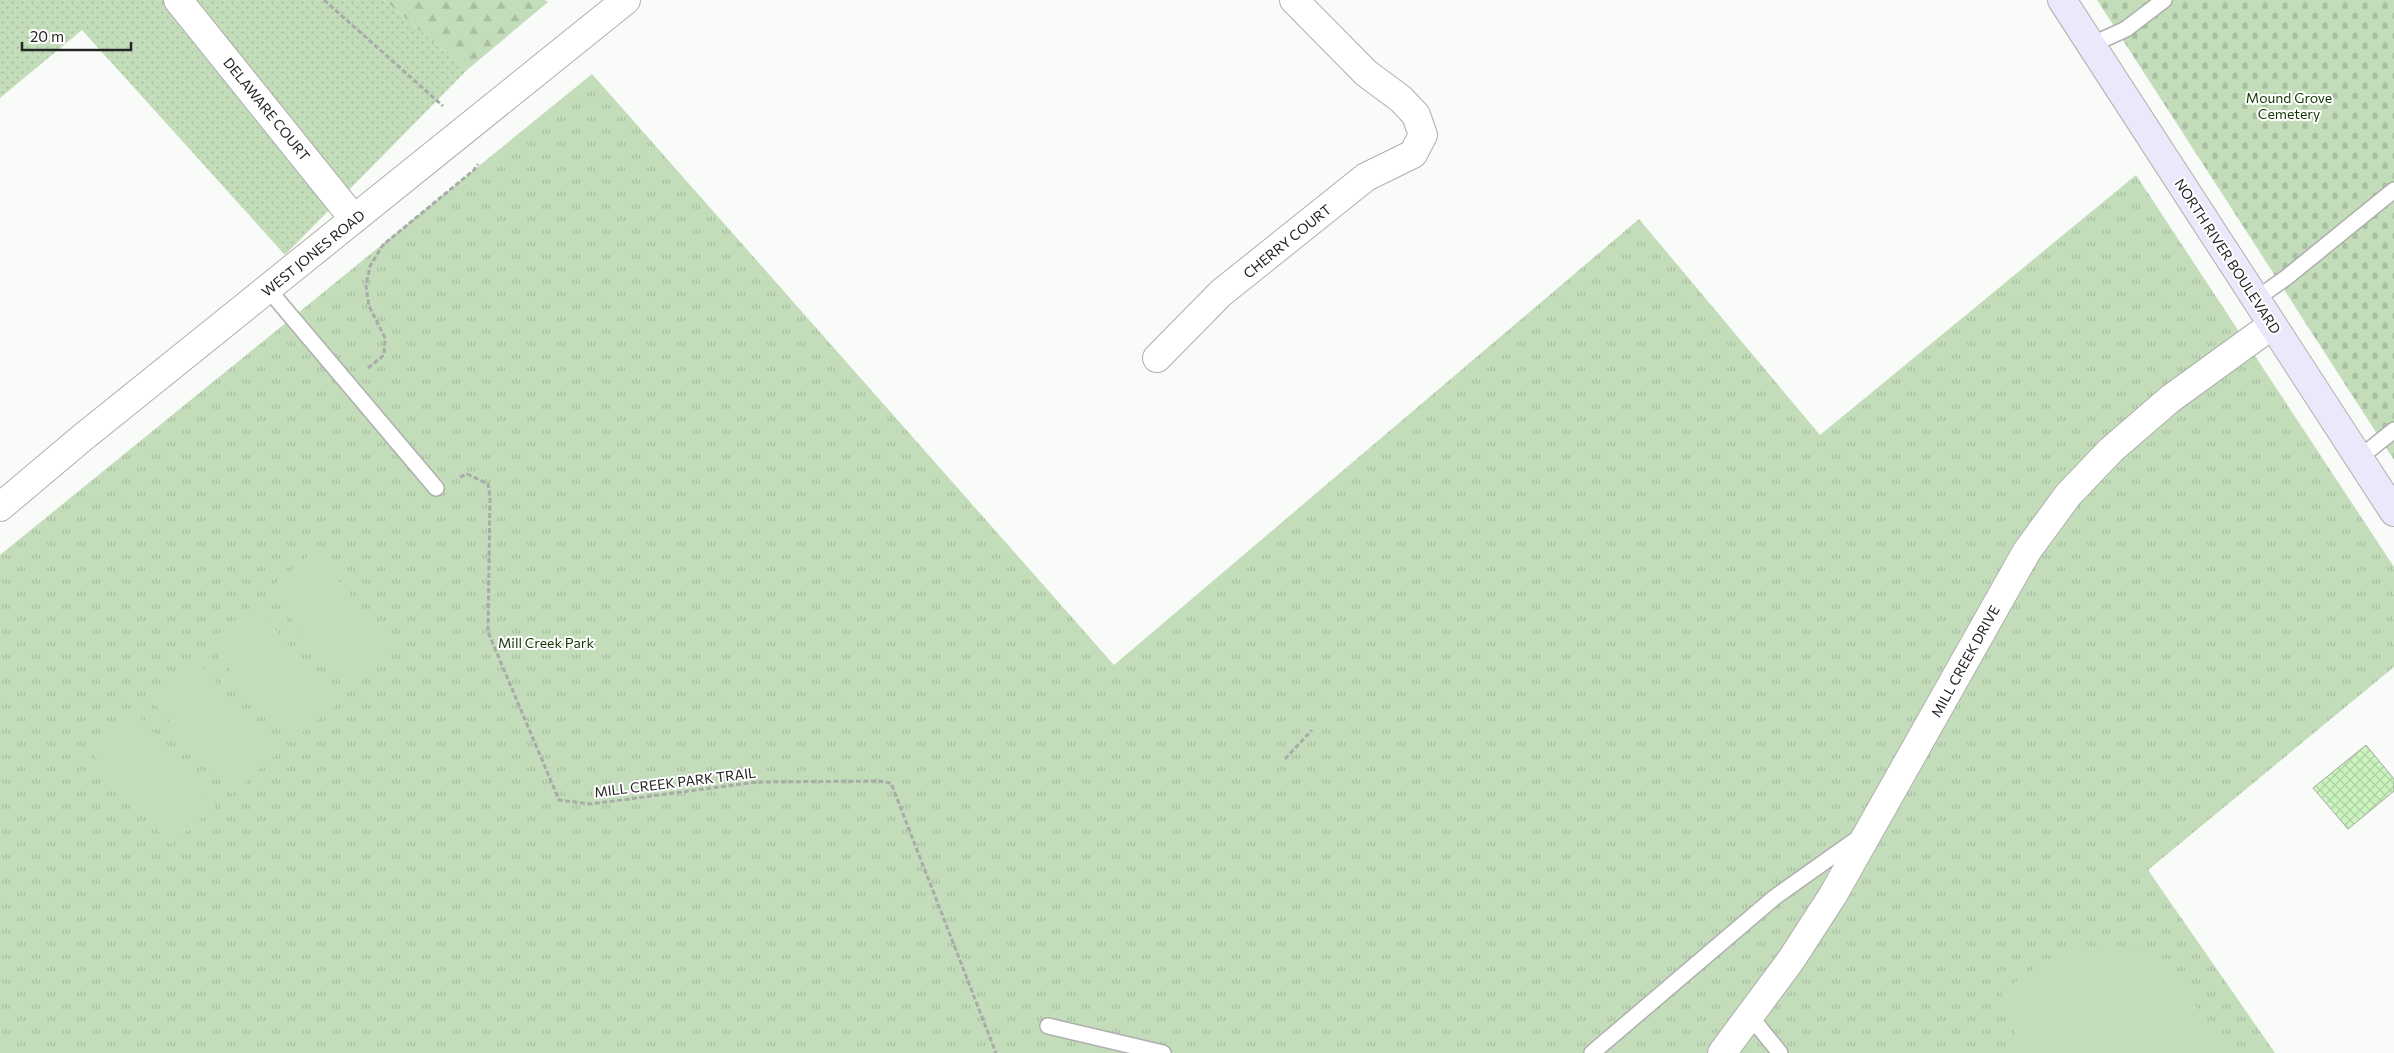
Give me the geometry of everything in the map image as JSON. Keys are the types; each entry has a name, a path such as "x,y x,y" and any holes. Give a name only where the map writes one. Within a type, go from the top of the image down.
{"main road":[{"name":"NORTH RIVER BOULEVARD","path":"2062,0 2394,512"}],"street":[{"name":"DELAWARE COURT","path":"178,0 354,219"},
{"name":"WEST JONES ROAD","path":"0,507 626,0"},
{"name":"CHERRY COURT","path":"1157,358 1221,294 1366,177 1413,154 1423,135 1416,115 1401,99 1366,73 1294,0"},
{"name":"MILL CREEK DRIVE","path":"1722,1053 1791,960 1833,895 2027,551 2068,495 2111,450 2170,398 2272,325"}],"lane":[{"path":"2091,46 2126,29 2164,0"},
{"path":"2256,299 2287,277 2394,190"},
{"path":"268,289 436,488"},
{"path":"2358,459 2394,430"},
{"path":"1592,1053 1775,897 1871,828"},
{"path":"1750,1016 1780,1053"},
{"path":"1048,1026 1163,1053"}],"path":[{"name":"MILL CREEK PARK TRAIL","path":"436,488 467,474 488,484 490,497 488,632 560,800 591,804 757,782 879,781 891,783 996,1053"},
{"path":"1285,758 1312,730"}],"green space":[{"path":"0,0 384,0 467,70 285,255 82,30 0,98"},
{"path":"384,0 545,0 548,2 467,70"},
{"name":"Mound Grove Cemetery","path":"2097,0 2394,0 2394,460"},
{"name":"Mill Creek Park","path":"592,74 1114,665 1639,219 1820,435 2136,175 2394,567 2394,667 2148,870 2275,1053 0,1053 0,555"},
{"path":"313,551 397,650 351,689 267,591"},
{"path":"254,604 338,703 291,742 207,643"},
{"path":"193,655 277,754 232,794 147,695"},
{"path":"132,707 216,806 170,845 86,747"},
{"path":"2115,946 2148,949 2168,968 2231,1053 2021,1053 2001,992 2035,968 2078,951"}],"building":[{"path":"2366,745 2394,779 2394,791 2348,829 2313,788"}]}
